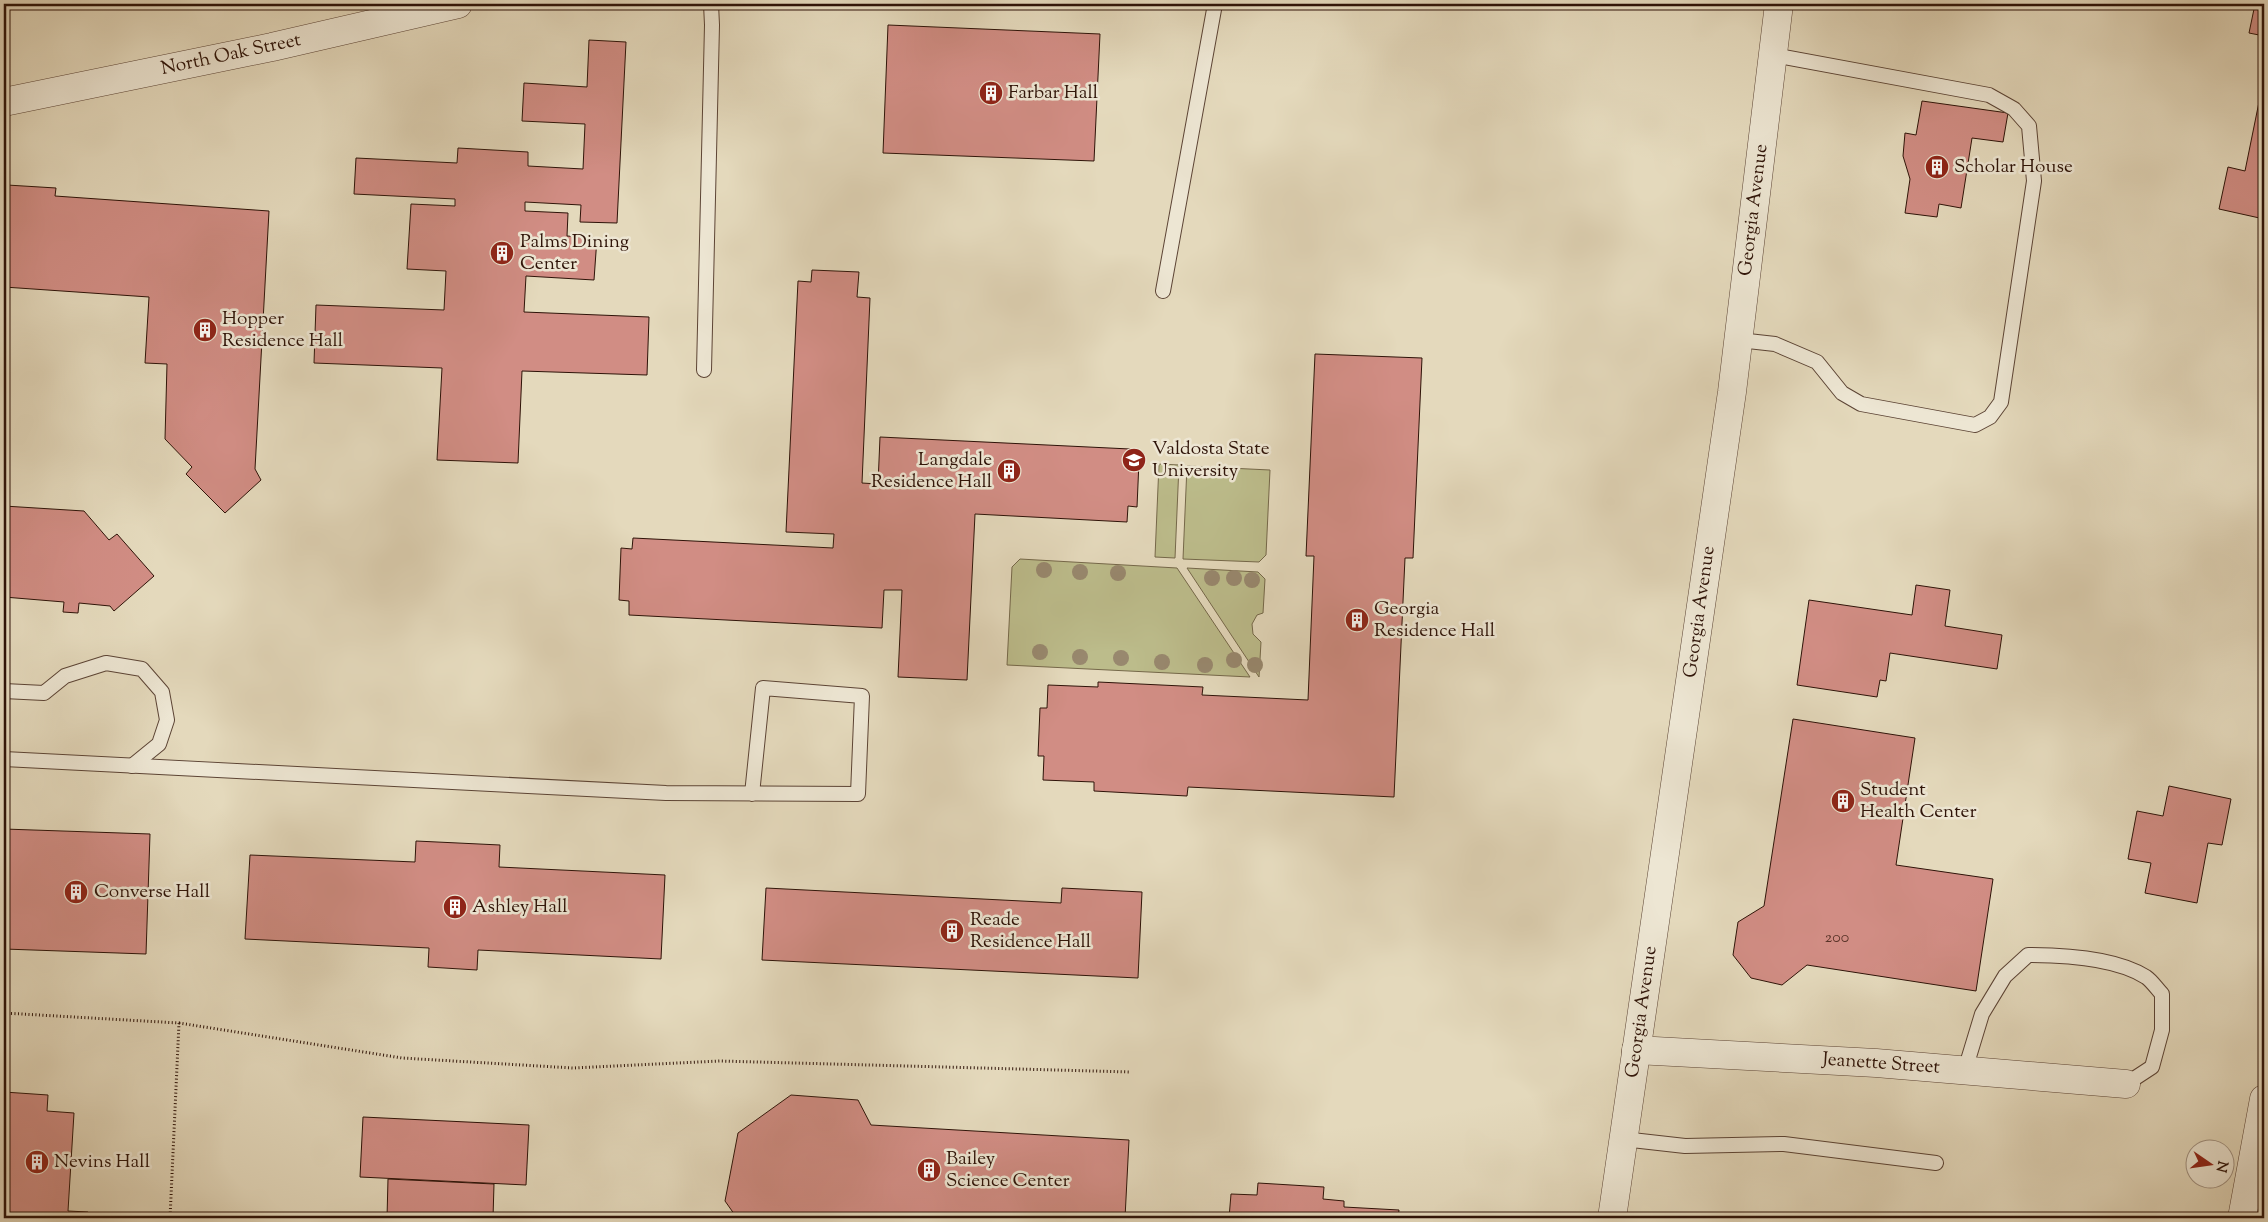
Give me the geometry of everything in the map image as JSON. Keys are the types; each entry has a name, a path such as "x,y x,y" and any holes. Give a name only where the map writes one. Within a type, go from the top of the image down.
{"street":[{"name":"North Oak Street","path":"4,102 272,47 458,4"},
{"name":"Georgia Avenue","path":"1612,1218 1739,340 1779,4"},
{"name":"Jeanette Street","path":"1636,1050 1876,1063 2126,1084"},
{"path":"2242,1218 2264,1104"}],"lane":[{"path":"704,370 711,4"},
{"path":"1163,291 1215,4"},
{"path":"1739,340 1775,344 1817,362 1842,393 1861,404 1975,425 1990,417 2001,402 2034,181 2028,126 2014,109 1990,95 1773,56"},
{"path":"4,691 44,693 65,676 106,663 142,669 162,692 167,720 159,744 132,766"},
{"path":"4,759 666,793 752,794 858,794 862,696 763,688 752,794"},
{"path":"1965,1070 1982,1014 2005,976 2028,955 2053,955 2115,965 2146,978 2162,994 2162,1030 2152,1067 2126,1084"},
{"path":"1623,1139 1685,1146 1784,1144 1936,1163"}],"path":[{"path":"4,1013 179,1023 402,1058 573,1068 720,1061 1131,1072"},
{"path":"170,1218 179,1023"}],"green space":[{"path":"1159,464 1179,465 1175,558 1155,557"},
{"path":"1187,466 1270,470 1266,555 1259,562 1183,559"},
{"path":"1020,559 1177,568 1250,677 1007,665 1012,567"},
{"path":"1187,568 1258,572 1265,579 1263,613 1257,615 1252,624 1253,634 1261,642 1259,677"}],"building":[{"path":"2254,9 2264,11 2264,36 2249,33"},
{"name":"Farbar Hall","path":"888,25 1100,34 1094,161 883,153"},
{"name":"Palms Dining Center","path":"589,40 626,42 617,223 580,222 581,205 525,202 525,211 568,213 567,236 597,238 594,280 526,276 524,312 649,317 647,375 522,371 518,463 437,460 442,368 314,363 316,305 444,310 446,271 407,269 411,204 455,206 455,199 354,194 356,158 457,163 458,148 528,152 528,166 583,169 585,124 522,121 524,83 587,87"},
{"name":"Scholar House","path":"1922,101 2008,113 2003,142 1972,138 1961,208 1939,204 1937,217 1905,213 1910,179 1903,156 1905,133 1916,135"},
{"path":"2259,102 2264,103 2264,219 2219,209 2228,167 2245,171"},
{"name":"Hopper Residence Hall","path":"7,185 56,188 55,196 269,211 255,469 261,480 225,513 186,474 192,467 165,439 167,364 145,363 149,297 4,287 4,197 6,197"},
{"name":"Langdale Residence Hall","path":"812,270 859,272 857,297 870,298 862,483 878,484 880,437 1130,449 1130,460 1139,461 1137,507 1128,506 1127,522 975,514 967,680 898,677 902,590 884,590 882,628 629,615 629,601 619,600 621,548 632,549 633,538 833,548 834,534 786,532 798,281 811,282"},
{"name":"Georgia Residence Hall","path":"1315,354 1422,358 1413,558 1405,558 1394,797 1188,787 1187,796 1094,791 1094,782 1043,780 1044,756 1038,756 1040,708 1047,708 1048,685 1098,687 1098,682 1203,687 1202,695 1308,700 1314,556 1306,556"},
{"path":"4,506 84,511 109,540 117,534 154,576 114,611 110,606 79,603 78,613 63,612 64,602 4,597"},
{"path":"1916,585 1950,590 1945,626 2002,635 1997,669 1890,653 1886,681 1880,680 1877,697 1797,685 1809,600 1912,615"},
{"name":"Student Health Center","path":"1793,719 1915,738 1896,865 1993,879 1976,991 1807,965 1782,985 1751,978 1733,955 1738,922 1764,906"},
{"path":"2169,786 2231,799 2222,845 2208,843 2197,903 2145,893 2151,863 2128,859 2137,811 2163,816"},
{"name":"Converse Hall","path":"4,829 150,834 146,954 4,949"},
{"name":"Ashley Hall","path":"416,841 500,845 499,867 665,875 661,959 478,950 477,970 428,967 429,948 245,939 250,855 415,862"},
{"name":"Reade Residence Hall","path":"766,888 1061,903 1062,888 1142,892 1138,978 762,960"},
{"name":"Nevins Hall","path":"4,1092 48,1095 47,1111 74,1113 68,1211 88,1212 87,1218 4,1218"},
{"name":"Bailey Science Center","path":"791,1095 858,1100 871,1125 1129,1140 1125,1218 737,1218 725,1201 738,1133"},
{"path":"363,1117 529,1125 526,1185 360,1177"},
{"path":"388,1179 494,1184 493,1218 387,1218"},
{"path":"1258,1183 1324,1187 1323,1199 1344,1201 1344,1207 1399,1210 1398,1218 1229,1218 1231,1194 1257,1195"}],"place":[{"name":"Farbar Hall","path":"991,93"},
{"name":"Scholar House","path":"1937,167"},
{"name":"Palms Dining Center","path":"502,253"},
{"name":"Hopper Residence Hall","path":"205,330"},
{"name":"Valdosta State University","path":"1134,460"},
{"name":"Langdale Residence Hall","path":"1009,471"},
{"name":"Georgia Residence Hall","path":"1357,620"},
{"name":"Student Health Center","path":"1843,801"},
{"name":"Converse Hall","path":"76,892"},
{"name":"Ashley Hall","path":"455,907"},
{"name":"Reade Residence Hall","path":"952,931"},
{"name":"Nevins Hall","path":"37,1162"},
{"name":"Bailey Science Center","path":"929,1170"}]}
